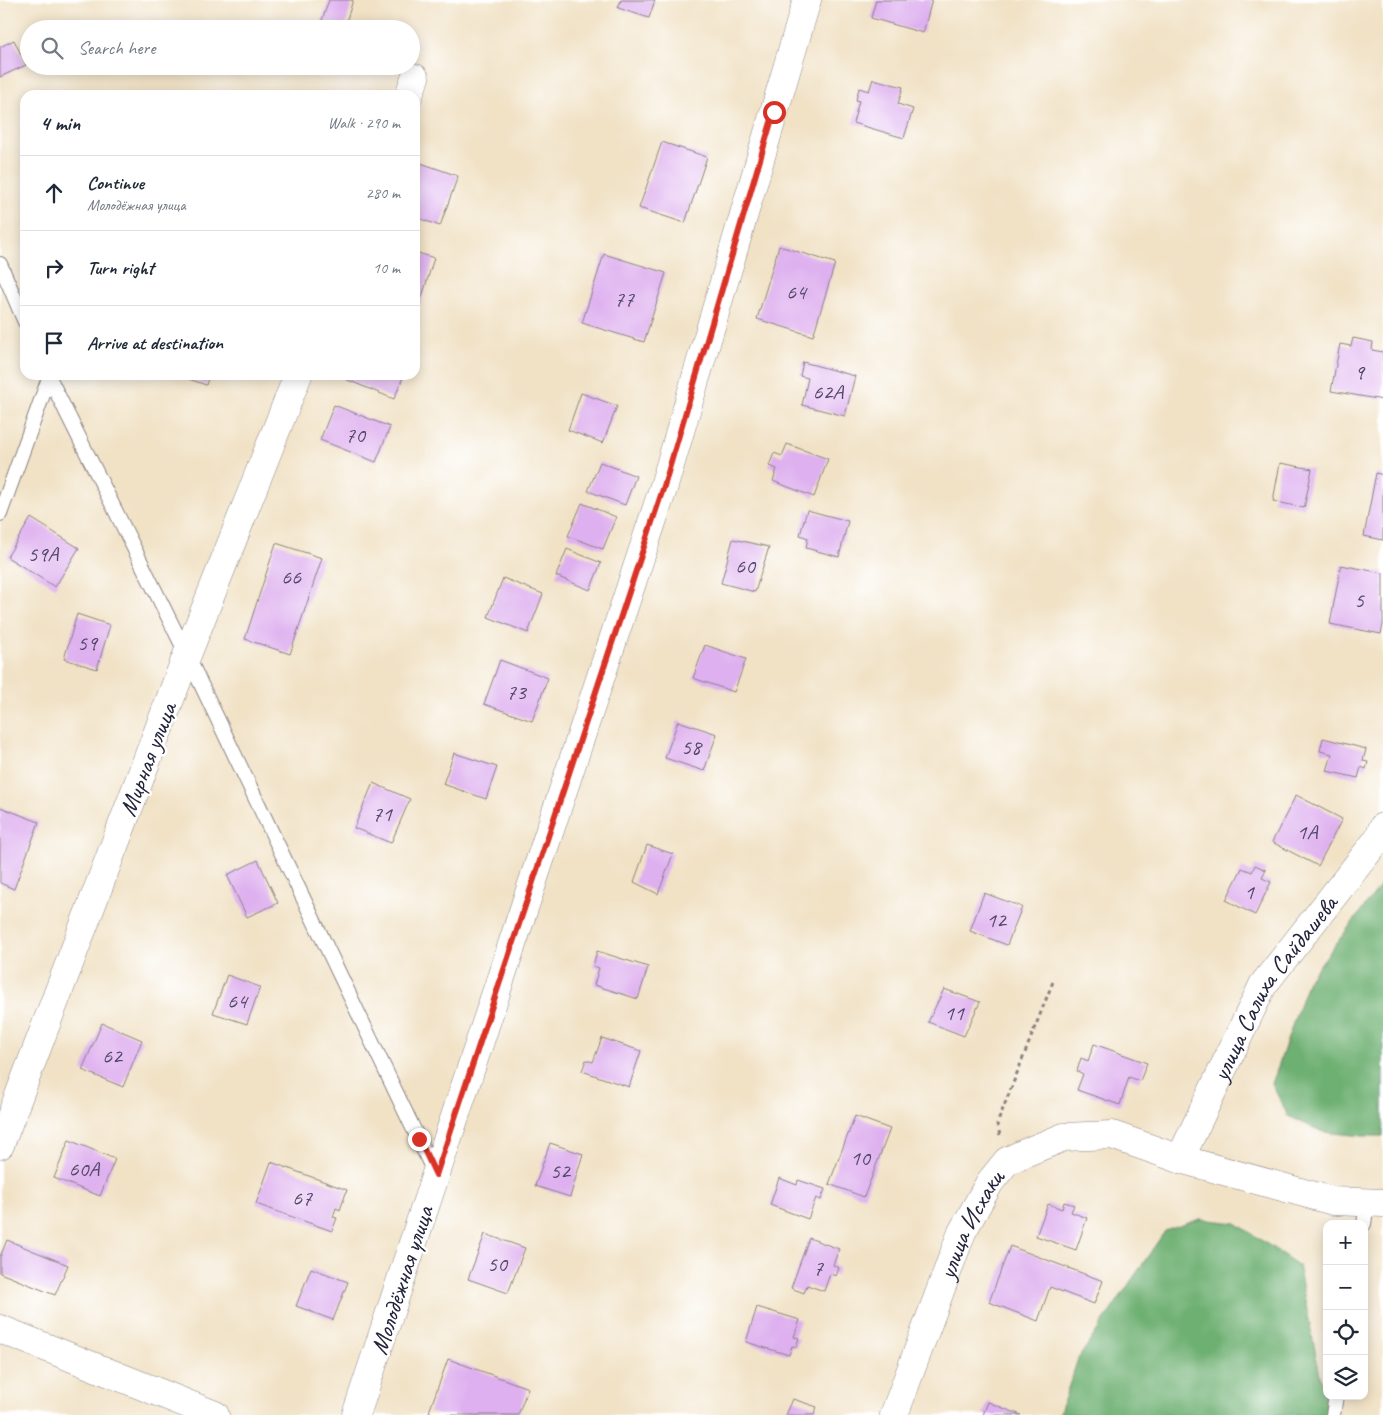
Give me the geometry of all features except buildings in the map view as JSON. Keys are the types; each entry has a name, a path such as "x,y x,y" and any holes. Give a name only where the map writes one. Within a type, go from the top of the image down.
{"street":[{"name":"Молодёжная улица","path":"356,1415 664,486 807,0"},
{"name":"Мирная улица","path":"0,1145 187,656 296,380"},
{"name":"улица Салиха Сайдашева","path":"1180,1159 1263,985 1378,839 1383,827"},
{"path":"1007,1161 1064,1137 1112,1134 1180,1159 1371,1210"},
{"name":"улица Исхаки","path":"894,1415 962,1232 990,1182 1007,1161"},
{"path":"0,1329 216,1415"}],"lane":[{"path":"0,264 20,310"},
{"path":"0,514 48,380"},
{"path":"50,380 187,656 436,1175"},
{"path":"1333,1415 1335,1400"}],"path":[{"name":"улица Исхаки","path":"1007,1161 998,1124 1054,979"}],"green space":[{"path":"1383,883 1383,1136 1323,1132 1288,1116 1272,1084 1308,980"},
{"path":"1200,1219 1236,1223 1298,1265 1323,1390 1323,1400 1325,1400 1328,1415 1059,1415 1078,1359 1165,1231"}],"route":[{"path":"419,1139 436,1175 664,486 774,112"}]}
